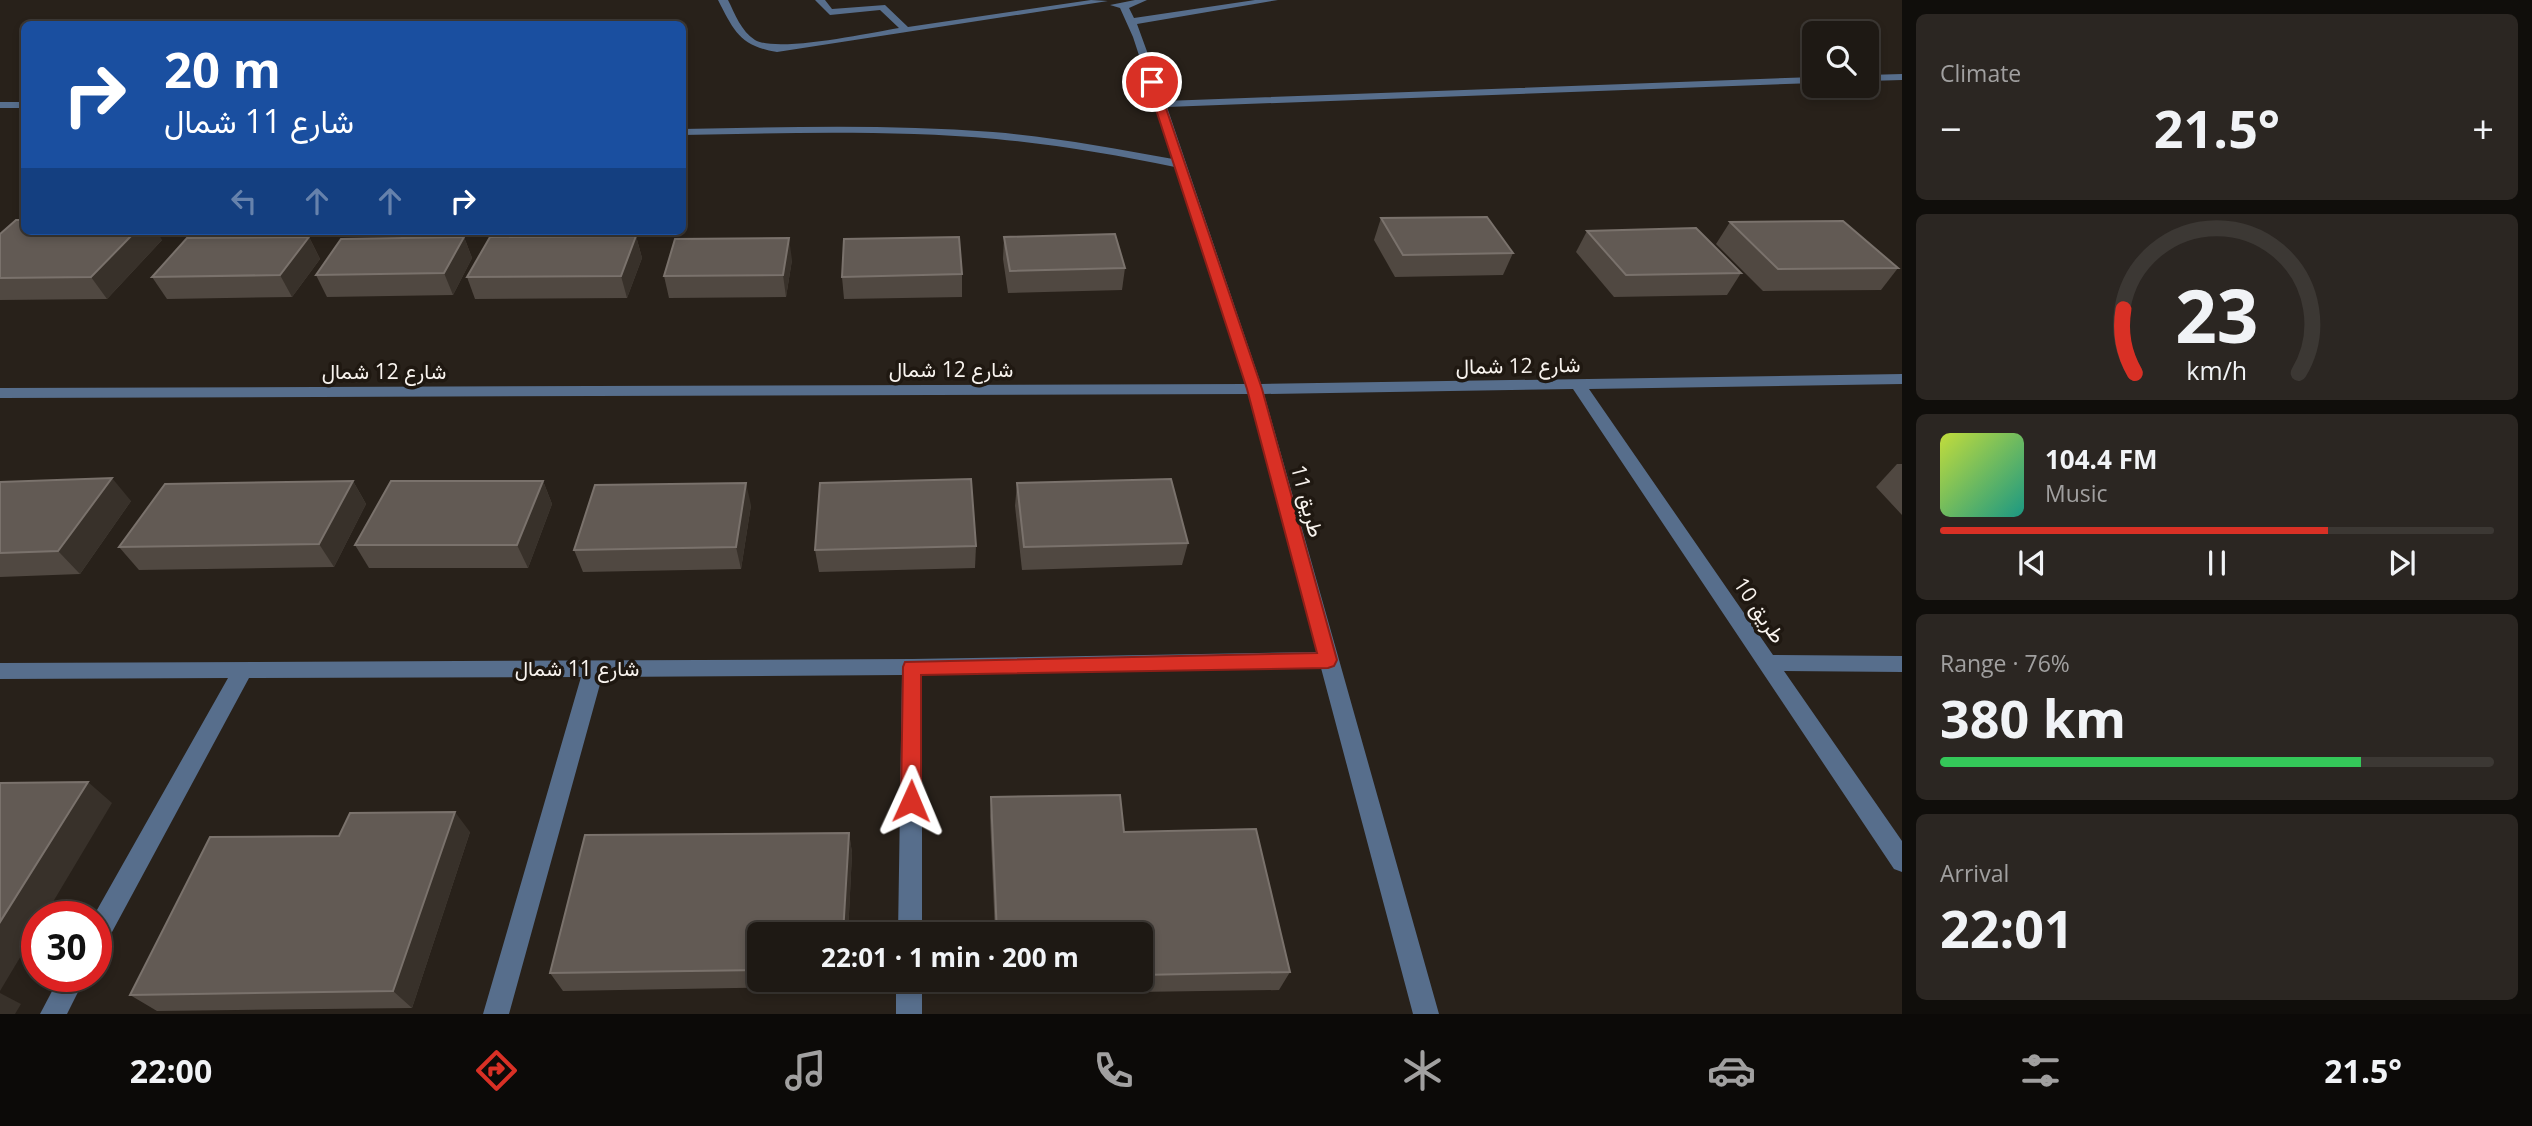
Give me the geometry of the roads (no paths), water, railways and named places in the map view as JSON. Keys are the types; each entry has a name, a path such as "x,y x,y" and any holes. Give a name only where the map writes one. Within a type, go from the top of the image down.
{"street":[{"path":"723,0 744,39 762,48 795,48 1103,1 1124,6 1139,4 1142,0"},
{"path":"820,0 830,12 882,7 906,30"},
{"path":"1130,22 1273,0"},
{"name":"طريق 11","path":"1124,6 1138,37 1255,389 1426,1014"},
{"path":"1879,78 1902,77"},
{"path":"1160,104 1802,80"},
{"path":"0,105 21,105"},
{"path":"686,132 778,131 1011,137 1179,164"},
{"name":"شارع 12 شمال","path":"0,393 1255,389 1902,379"},
{"name":"طريق 10","path":"1578,385 1902,861"},
{"name":"شارع 11 شمال","path":"0,671 912,667 1328,660"},
{"path":"1768,663 1902,664"},
{"path":"910,922 912,667"},
{"path":"496,1014 594,668"},
{"path":"112,907 243,670"},
{"path":"53,1014 65,992"},
{"path":"909,992 909,1014"}]}
